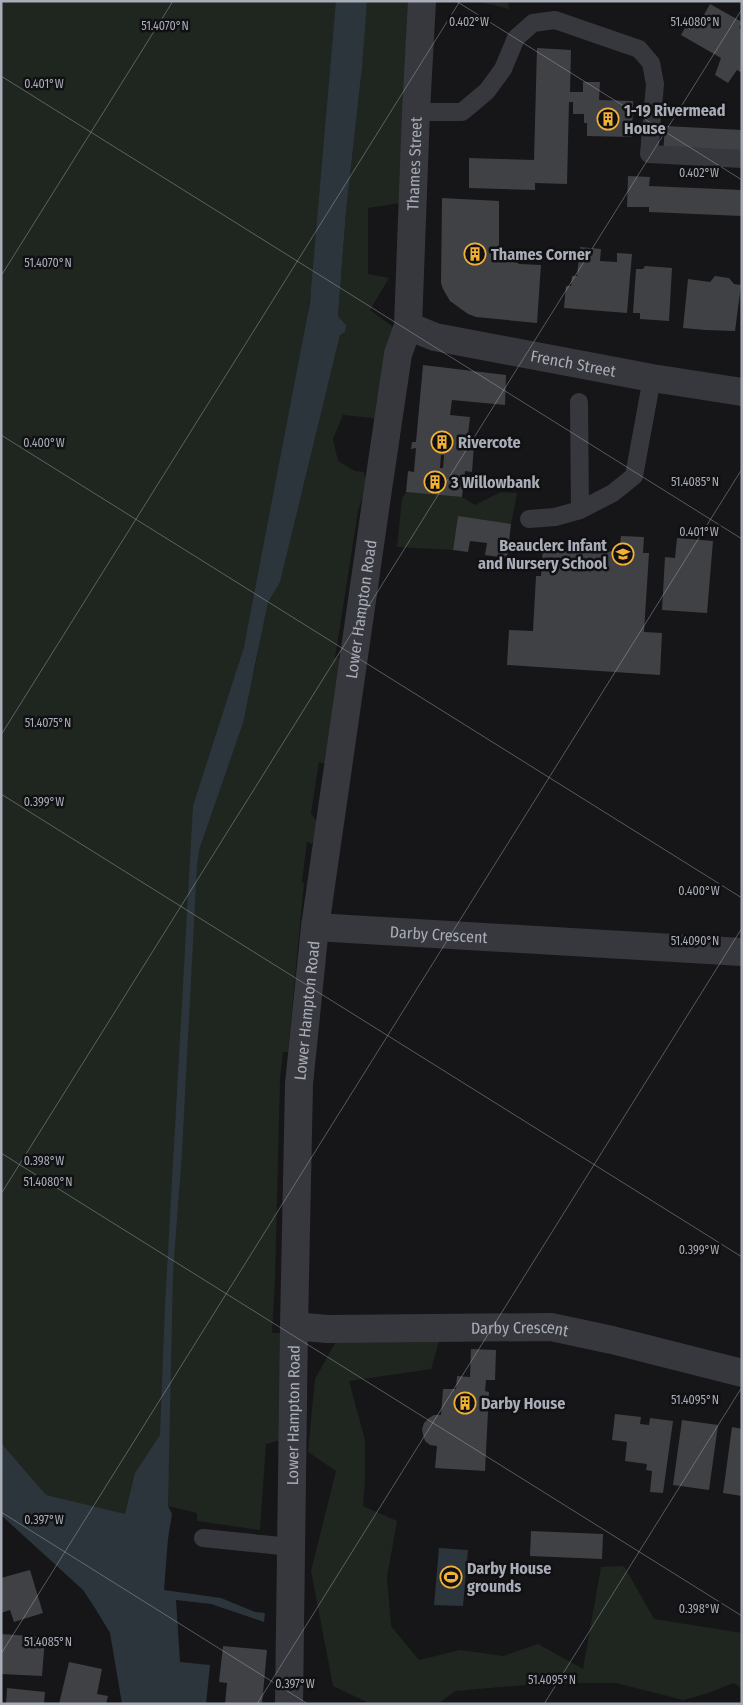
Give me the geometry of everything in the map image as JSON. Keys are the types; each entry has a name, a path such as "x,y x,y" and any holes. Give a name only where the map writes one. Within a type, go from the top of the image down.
{"street":[{"name":"Thames Street","path":"408,326 422,1"},
{"name":"French Street","path":"408,326 435,337 652,378 742,392"},
{"name":"Lower Hampton Road","path":"289,1704 299,1084 316,927 398,354 408,326"},
{"name":"Darby Crescent","path":"316,927 742,952"},
{"name":"Darby Crescent","path":"294,1326 327,1329 551,1327 612,1340 742,1373"}],"lane":[{"path":"416,112 462,112 487,91 504,69 516,38 533,23 555,20 639,49 652,63 655,84 649,154 742,159"},
{"path":"529,519 555,517 580,510 613,493 634,476 652,378"},
{"path":"579,402 580,510"},
{"path":"203,1538 291,1547"}],"shaded area":[{"path":"1,1 366,1 366,10 367,1 410,1 400,203 368,208 368,274 389,278 370,310 400,332 382,419 343,415 333,439 338,461 355,471 364,472 364,475 369,478 358,511 335,658 347,659 331,766 319,762 311,813 320,826 312,844 307,842 288,1052 283,1052 280,1079 272,1333 288,1333 285,1439 266,1444 260,1530 197,1521 197,1513 168,1506 140,1541 1,1481","holes":["361,75 346,212 338,316 346,325 340,335 302,490 305,329 310,298","267,603 254,672 237,670 244,647"]},
{"path":"336,1 367,1 362,67 346,212 338,316 346,325 345,332 340,335 280,582 268,602 243,723 199,850 182,1153 173,1272 168,1506 172,1514 164,1590 221,1598 255,1612 265,1613 264,1622 211,1604 176,1600 180,1662 210,1665 206,1704 122,1704 110,1633 95,1608 83,1590 1,1515 1,1443 46,1495 125,1514 135,1473 160,1435 165,1306 193,806 244,647 310,302"},
{"path":"477,1 508,1 509,9"},
{"path":"406,492 462,497 475,505 501,492 517,493 511,524 458,517 453,550 397,547 402,498"},
{"path":"339,1336 440,1338 431,1369 349,1381 365,1440 363,1506 397,1521 387,1577 391,1626 419,1660 460,1650 503,1656 538,1644 583,1669 601,1567 624,1566 654,1619 742,1633 742,1689 734,1683 683,1700 616,1683 550,1683 455,1691 438,1704 371,1704 333,1686 311,1571 336,1471 308,1452 315,1379"},
{"name":"Darby House grounds","path":"439,1548 468,1550 463,1606 434,1605"}],"building":[{"path":"710,4 742,22 739,28 742,29 742,73 737,70 728,83 715,75 721,58 681,35 692,15 701,20"},
{"name":"1-19 Rivermead House","path":"537,48 571,50 570,92 583,92 583,82 600,82 599,100 633,101 632,137 587,136 587,123 584,123 584,114 573,114 573,102 569,102 567,184 535,183 535,190 469,188 469,158 534,160"},
{"path":"665,126 742,130 742,159 663,155"},
{"path":"628,176 650,177 649,186 742,190 742,216 649,212 649,207 627,207"},
{"name":"Thames Corner","path":"442,198 499,201 499,245 519,264 541,265 537,323 476,317 468,314 450,301 441,283"},
{"path":"580,247 601,249 600,261 617,262 617,253 632,254 627,313 564,308 566,286 571,286 572,276 577,276"},
{"path":"645,266 672,268 669,321 640,319 640,313 633,313 636,269 643,269"},
{"path":"715,276 729,278 734,284 741,285 735,331 683,328 688,279 710,282"},
{"path":"423,365 506,375 505,405 452,400 450,415 470,417 467,444 474,445 472,472 465,471 462,497 406,492 408,471 414,472 416,448 411,449 412,442 416,442","holes":["441,455 444,455 443,468 440,468"]},
{"path":"458,516 511,524 507,558 485,555 487,543 470,541 468,552 453,550"},
{"path":"621,536 644,537 643,553 649,553 644,632 662,633 660,675 507,665 509,630 533,631 536,576 541,576 543,547 619,552"},
{"path":"677,538 713,541 707,613 662,610 665,557 675,558"},
{"name":"Darby House","path":"471,1349 496,1350 495,1380 486,1380 485,1391 489,1392 485,1471 435,1468 437,1446 430,1445 425,1441 422,1429 424,1423 429,1418 434,1415 441,1415 443,1389 456,1389 457,1376 470,1377"},
{"path":"615,1414 641,1417 640,1424 649,1425 650,1418 673,1421 663,1493 650,1492 652,1471 646,1470 647,1464 625,1461 627,1442 612,1440"},
{"path":"682,1420 718,1425 709,1490 673,1485"},
{"path":"732,1427 742,1429 742,1496 723,1493"},
{"path":"531,1531 603,1534 602,1559 530,1556"},
{"path":"30,1570 43,1613 14,1622 10,1610 1,1613 1,1578"},
{"path":"1,1634 45,1637 42,1676 1,1674"},
{"path":"223,1646 267,1650 262,1704 225,1704 227,1683 219,1682"},
{"path":"69,1662 102,1669 97,1694 108,1696 106,1704 59,1704"},
{"path":"7,1688 45,1692 44,1704 6,1704"}],"place":[{"name":"1-19 Rivermead House","path":"608,119"},
{"name":"Thames Corner","path":"475,254"},
{"name":"Rivercote","path":"442,442"},
{"name":"3 Willowbank","path":"435,482"},
{"name":"Beauclerc Infant and Nursery School","path":"623,554"},
{"name":"Darby House","path":"465,1403"},
{"name":"Darby House grounds","path":"451,1577"}]}
